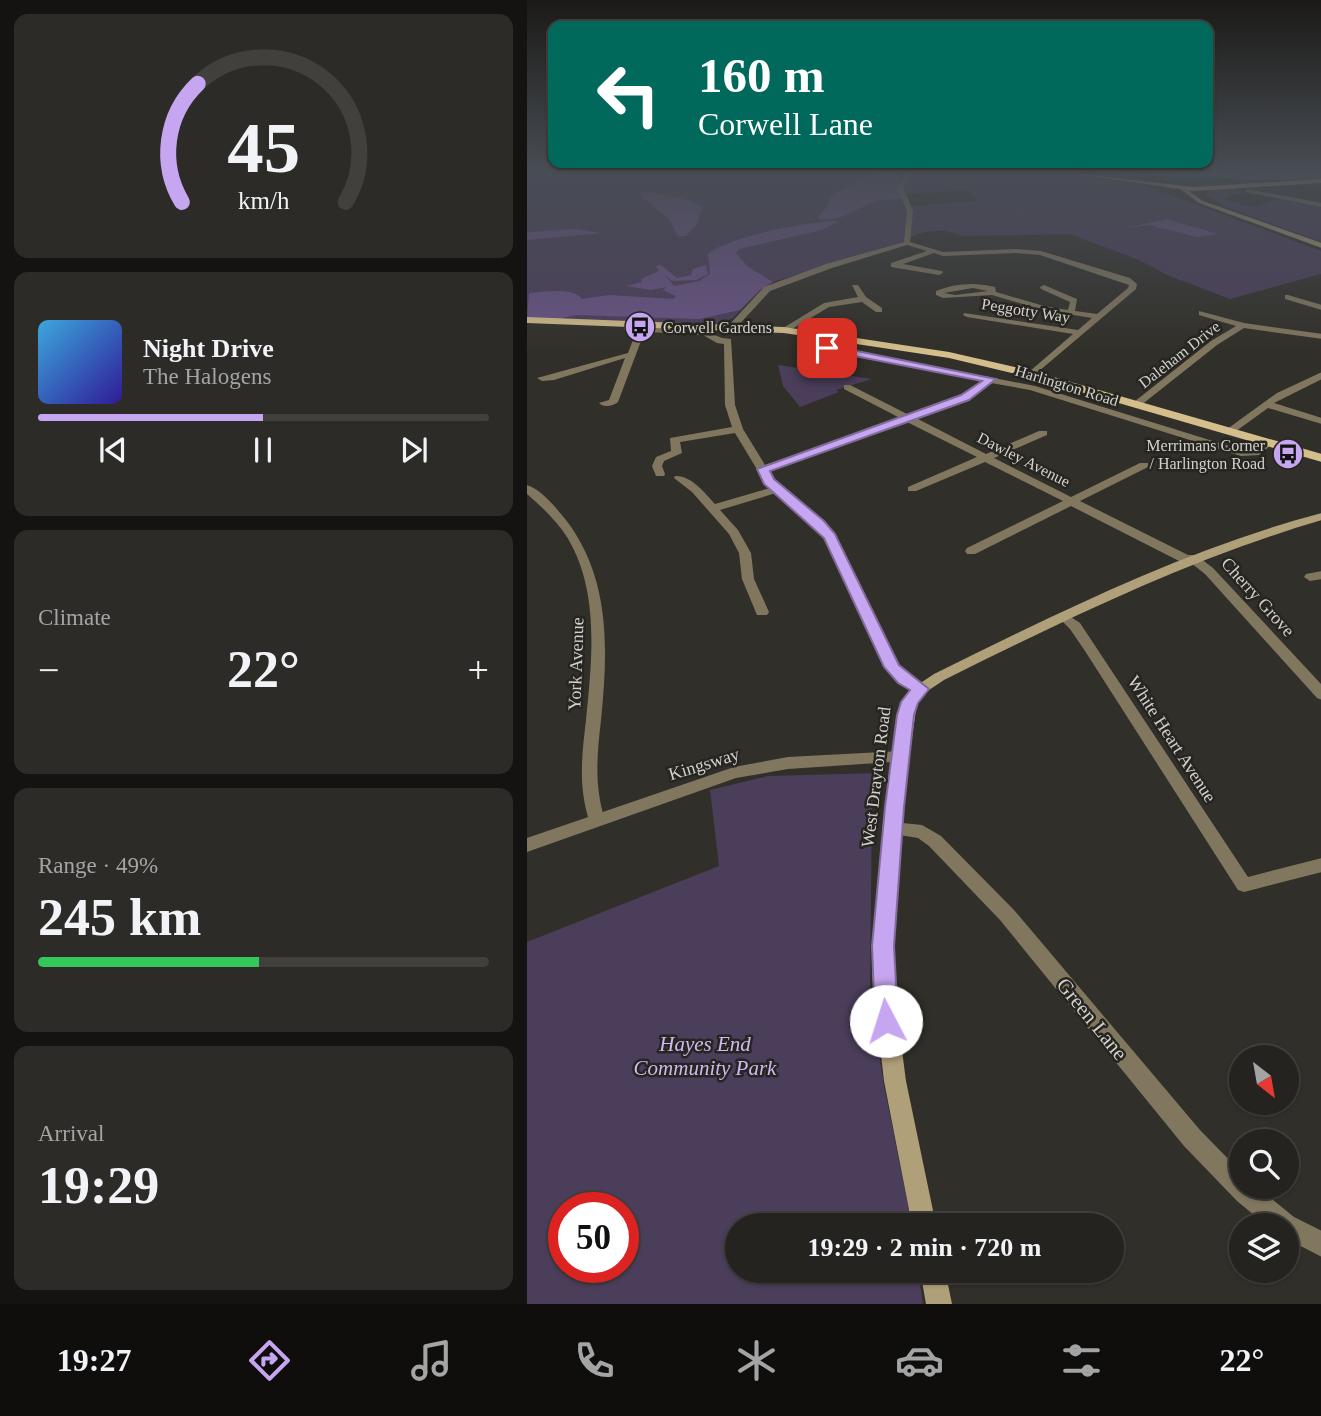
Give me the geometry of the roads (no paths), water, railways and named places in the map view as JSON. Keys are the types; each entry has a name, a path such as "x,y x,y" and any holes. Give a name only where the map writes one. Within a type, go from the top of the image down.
{"main road":[{"path":"1283,232 1321,246"},
{"name":"Harlington Road","path":"527,320 784,330 980,361 1321,458"},
{"path":"921,689 1065,617 1190,559 1321,516"},
{"name":"West Drayton Road","path":"921,689 908,708 893,828 883,946 884,1005 922,1213"},
{"path":"935,1283 939,1304"}],"street":[{"path":"907,243 908,232"},
{"path":"732,327 767,289 829,266 907,243 943,254 1016,251 1041,253 1133,284 1132,289 1032,374"},
{"path":"934,251 895,265 939,273"},
{"path":"992,293 992,289 984,286 945,289 939,293 955,297 992,293 1098,317"},
{"path":"855,287 863,299 879,310"},
{"path":"1044,287 1074,301 1071,313"},
{"path":"1288,297 1321,307"},
{"path":"784,330 827,305 863,299"},
{"path":"1202,313 1243,325"},
{"name":"Peggotty Way","path":"967,315 1080,333"},
{"path":"628,324 627,328 705,333 720,341 728,341 728,394 738,429 769,481 820,524 830,537 892,667 903,679 921,689"},
{"name":"Daleham Drive","path":"1137,404 1214,343 1243,325 1321,337"},
{"path":"603,403 613,402 637,340 646,330"},
{"name":"Harlington Road","path":"840,338 827,348 1032,388 1082,406 1241,453 1255,453 1265,444"},
{"path":"542,378 577,375 618,356 632,355"},
{"path":"1228,432 1266,404 1321,375"},
{"path":"763,469 965,398 990,379"},
{"name":"Dawley Avenue","path":"847,387 1190,559"},
{"path":"1266,404 1321,421"},
{"path":"659,443 738,429"},
{"path":"912,489 1043,433"},
{"path":"660,474 657,466 660,459 677,453 674,440"},
{"path":"971,551 1144,465"},
{"path":"679,478 696,490 729,526 745,553 751,589 761,612"},
{"name":"York Avenue","path":"527,488 551,509 571,532 587,563 595,593 599,644 587,783 597,820"},
{"path":"713,508 778,489"},
{"name":"Cherry Grove","path":"1190,559 1209,571 1321,695"},
{"name":"White Heart Avenue","path":"1065,617 1075,626 1092,651 1244,885 1321,865"},
{"name":"Kingsway","path":"527,845 715,779 755,768 804,762 901,757"},
{"name":"Green Lane","path":"893,828 922,832 942,848 1007,915 1192,1138 1245,1193 1271,1213"},
{"name":"Green Lane","path":"1299,1232 1321,1243"}],"place":[{"name":"Corwell Gardens","path":"640,327"},
{"name":"Merrimans Corner / Harlington Road","path":"1288,454"}],"park label":[{"name":"Hayes End Community Park","path":"705,1056"}]}
